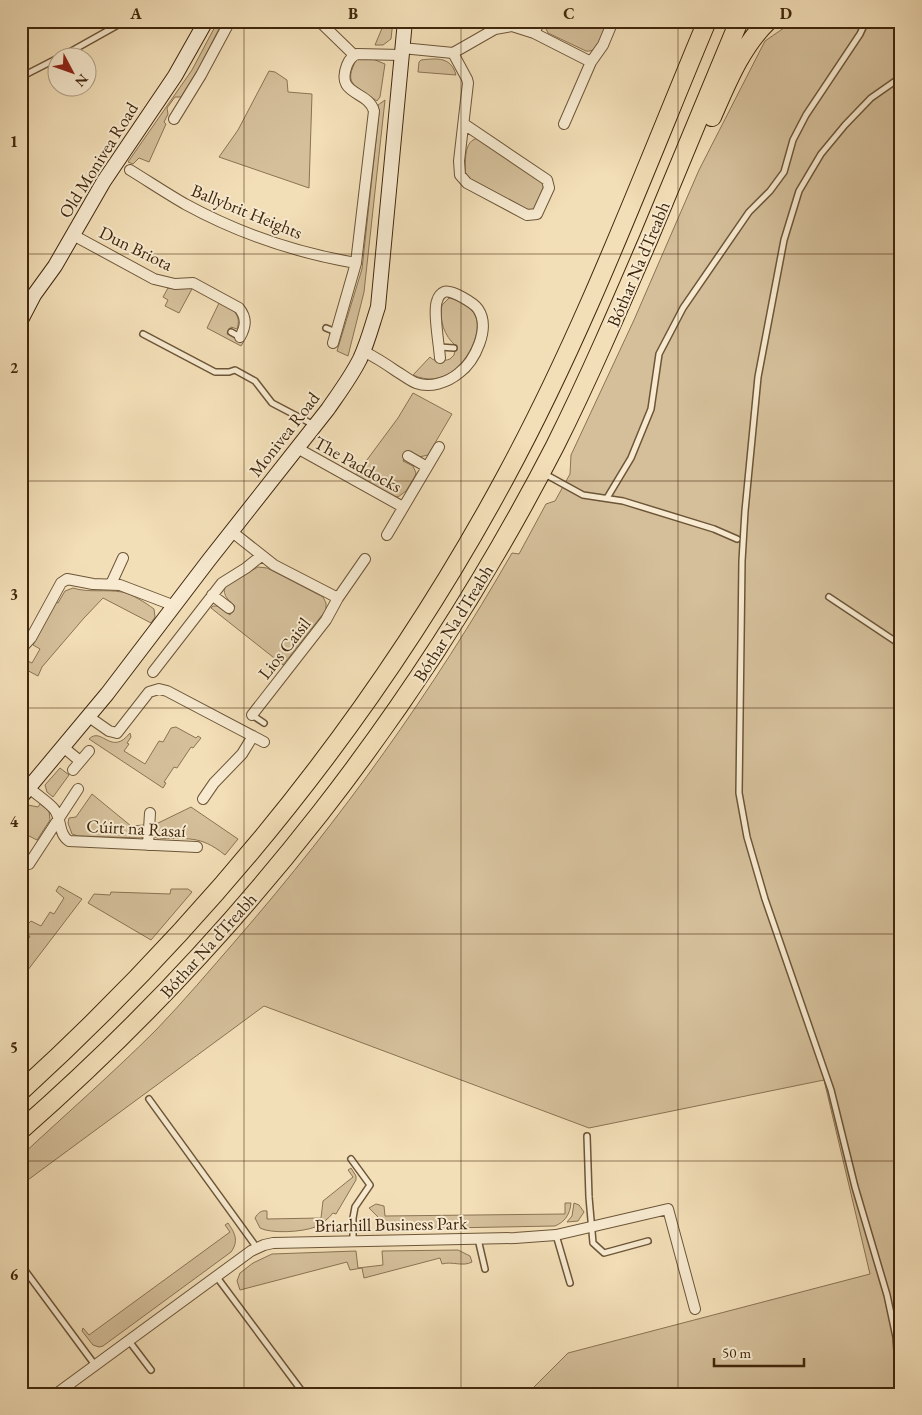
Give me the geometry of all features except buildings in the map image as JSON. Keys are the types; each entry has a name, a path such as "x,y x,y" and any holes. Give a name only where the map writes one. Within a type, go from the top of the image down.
{"highway":[{"name":"Bóthar Na dTreabh","path":"21,1091 99,1018 144,972 189,925 243,862 324,761 419,624 492,502 550,390 591,298 707,21"},
{"name":"Bóthar Na dTreabh","path":"21,1130 88,1070 166,993 242,910 324,809 394,715 439,648 496,555 541,472 602,349 739,21"},
{"path":"676,173 701,139 746,48 757,32 768,21"}],"main road":[{"name":"Old Monivea Road","path":"21,320 34,295 55,266 114,166 178,71 206,21"},
{"name":"Monivea Road","path":"25,793 89,717 314,426 343,387 364,351 378,307 405,21"}],"street":[{"path":"175,112 201,75 230,21"},
{"path":"319,21 354,55"},
{"path":"534,33 540,21"},
{"path":"563,119 591,62 603,45 613,21"},
{"path":"334,343 356,262 374,111 369,102 349,88 344,80 346,68 354,55 402,51 453,52 501,28 515,27 534,33 591,62"},
{"path":"453,52 468,83 459,168 462,178 527,216 536,214 549,188 547,180 464,124"},
{"name":"Ballybrit Heights","path":"134,168 187,205 248,232 313,254 356,262"},
{"name":"Dun Briota","path":"73,235 154,279 175,284 193,283 239,308 244,315 245,322 240,337"},
{"path":"364,351 418,383 438,383 456,376 467,366 475,354 481,338 481,320 476,306 454,293 442,294 436,302 440,358"},
{"name":"The Paddocks","path":"387,535 439,447"},
{"name":"The Paddocks","path":"297,448 403,508"},
{"name":"The Paddocks","path":"408,456 427,467"},
{"path":"231,531 274,565 338,598"},
{"path":"153,672 225,580 246,568 261,556"},
{"path":"111,584 123,558"},
{"name":"Lios Caisil","path":"252,715 326,620 338,598 365,559"},
{"path":"21,649 31,638 63,582 67,580 124,586 175,606"},
{"path":"212,595 229,608"},
{"path":"89,717 109,731 117,733 123,728 149,692 159,689 167,691 264,742"},
{"path":"203,799 219,777 242,754 253,736"},
{"path":"64,748 80,761"},
{"path":"73,770 89,750"},
{"name":"Cúirt na Rasaí","path":"29,864 78,789"},
{"name":"Cúirt na Rasaí","path":"25,793 53,808 64,837 69,841 197,847"},
{"path":"148,845 150,812"},
{"name":"Briarhill Business Park","path":"56,1394 216,1276 257,1248 272,1243 478,1239 556,1235 668,1209 695,1309"}],"lane":[{"path":"76,48 125,21"},
{"path":"607,498 631,458 651,409 659,354 683,308 749,212 770,191 784,172 793,140 806,115 860,34 866,21"},
{"path":"21,77 48,63"},
{"path":"901,77 871,98 821,154 799,191 784,240 758,377 745,511 742,561 739,793 747,837 765,899 831,1090 855,1187 887,1295 896,1336 898,1364 901,1373"},
{"path":"326,328 337,332"},
{"path":"231,332 240,337"},
{"path":"143,334 215,372 235,370 244,374 254,381 272,403 314,426"},
{"path":"440,347 454,348"},
{"path":"541,472 583,495 623,501 714,529 737,539"},
{"path":"829,597 901,645"},
{"path":"252,715 264,723"},
{"path":"149,1100 257,1248"},
{"path":"587,1136 593,1244 604,1253 648,1241"},
{"path":"350,1159 370,1185 355,1207 353,1218 354,1241"},
{"path":"556,1235 570,1283"},
{"path":"478,1239 486,1269"},
{"path":"21,1265 94,1365"},
{"path":"216,1276 304,1394"},
{"path":"128,1340 151,1370"}],"shaded area":[{"path":"218,21 223,21 198,70 181,97 175,97 167,108 168,114 164,122 166,124 149,162 139,158 133,164 128,162 192,70"},
{"path":"385,21 393,21 391,39 383,45 375,45"},
{"path":"546,21 608,21 598,45 591,51 586,51 548,33 544,25"},
{"path":"794,21 901,21 901,1394 527,1394 568,1353 870,1274 824,1080 589,1128 264,1006 21,1185 21,1156 140,1046 197,985 313,847 349,801 418,704 512,553 519,554 546,504 555,501 570,474 571,455 634,320 699,170 765,41"},
{"path":"368,57 385,64 380,97 377,101 358,89 351,80 352,68 357,59"},
{"path":"421,60 443,60 451,65 456,75 418,72"},
{"path":"269,71 275,72 287,80 288,92 312,94 309,188 219,157 238,130"},
{"path":"385,100 364,292 348,356 337,351 362,269 379,113 378,105"},
{"path":"479,138 542,180 544,186 535,209 530,211 469,178 465,173 466,151 470,142"},
{"path":"193,287 179,313 165,306 168,300 163,297 168,288"},
{"path":"449,298 460,302 470,309 476,318 477,332 470,351 458,367 442,377 433,379 413,375 430,357 437,361 442,361 450,359 454,355 456,346 448,337 443,327 441,316 442,305"},
{"path":"220,301 232,309 237,316 237,329 231,327 227,334 244,341 241,346 207,328"},
{"path":"413,393 452,414 428,455 419,457 408,451 403,461 413,466 416,473 406,491 398,497 355,476 398,418"},
{"path":"258,567 267,568 323,597 326,603 326,610 283,665 211,608 217,606 230,615 235,606 225,594 226,584"},
{"path":"73,588 126,593 154,609 155,617 151,623 103,598 42,667 38,676 21,667 21,658 32,663 40,649 33,645 55,602 58,603 65,591"},
{"path":"176,727 196,738 198,736 201,738 193,748 191,747 177,768 174,767 164,782 166,783 163,788 89,739 98,736 112,742 117,742 123,740 130,733 131,737 127,743 129,744 124,751 145,764 159,741 163,742 171,728"},
{"path":"60,768 69,775 53,797 47,792 45,785"},
{"path":"92,794 131,826 144,825 142,838 78,836 72,834 68,823 69,818 76,817"},
{"path":"40,804 49,811 50,820 37,840 29,836 21,849 21,814 28,805 38,807"},
{"path":"191,807 238,839 225,855 208,844 193,839 157,838 153,836 154,825"},
{"path":"59,886 82,899 21,979 21,944 30,937 24,928 31,921 41,926 50,912 54,914 64,898 56,891"},
{"path":"171,889 188,889 192,892 151,940 88,903 94,894 110,895 111,892 170,894"},
{"path":"351,1168 356,1176 356,1180 336,1214 333,1213 318,1226 287,1232 260,1228 255,1218 263,1211 267,1211 267,1219 321,1218 323,1201 353,1177 348,1170"},
{"path":"565,1203 571,1203 568,1214 562,1222 555,1226 395,1229 384,1223 369,1208 376,1204 384,1206 385,1216 565,1214"},
{"path":"574,1203 579,1205 584,1212 578,1221 567,1222 572,1216"},
{"path":"228,1223 235,1237 235,1244 231,1252 103,1346 93,1345 82,1331 83,1328 89,1335 230,1232 225,1225"},
{"path":"458,1250 470,1256 472,1262 465,1264 442,1264 440,1258 364,1278 362,1268 350,1270 347,1262 240,1290 237,1281 240,1273 253,1263 272,1254 356,1251 358,1268 383,1265 382,1251"}]}
